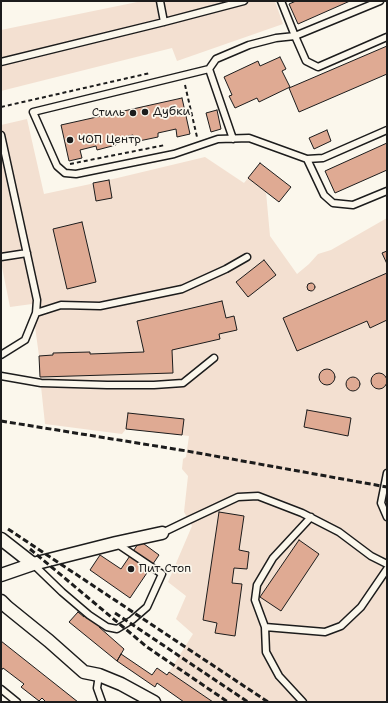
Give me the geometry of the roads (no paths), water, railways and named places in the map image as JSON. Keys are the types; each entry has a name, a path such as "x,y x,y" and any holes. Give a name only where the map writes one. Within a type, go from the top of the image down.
{"street":[{"path":"1,575 33,564 162,533"},
{"path":"1,539 33,564"},
{"path":"1,601 7,608 49,641 84,672 99,675 121,684 154,702"}],"lane":[{"path":"160,1 164,22"},
{"path":"1,62 243,1"},
{"path":"281,1 306,60 318,67 387,37"},
{"path":"380,1 295,36 276,38 249,45 216,59 210,70 33,112 57,166 65,173 76,174 174,154 218,139 249,138 307,158 323,158 387,130"},
{"path":"210,70 234,138"},
{"path":"1,135 37,300 36,313 25,340 1,355"},
{"path":"307,158 324,195 333,203 353,205 387,191"},
{"path":"1,257 27,253"},
{"path":"36,313 61,305 100,306 182,289 226,269 247,257"},
{"path":"1,376 48,383 115,385 184,383 214,358"},
{"path":"387,473 381,503 387,517"},
{"path":"162,533 238,497 258,496 302,513 339,532 371,556 387,564"},
{"path":"303,702 279,676 266,652 265,627 255,600 257,585 273,558 311,518"},
{"path":"33,564 62,592 90,615 108,627 117,629 132,620 147,607 162,574 116,543"},
{"path":"265,627 326,632 341,626 361,607 387,569"},
{"path":"99,675 97,688 102,702"},
{"path":"1,689 17,702"}],"railway":[{"path":"1,421 187,451 387,487"},
{"path":"8,529 268,702"},
{"path":"30,549 147,647 228,702"},
{"path":"115,613 248,702"}],"place":[{"name":"Дубки","path":"145,112"},
{"name":"Стиль","path":"133,113"},
{"name":"ЧОП Центр","path":"70,140"},
{"name":"Пит Стоп","path":"131,569"}]}
